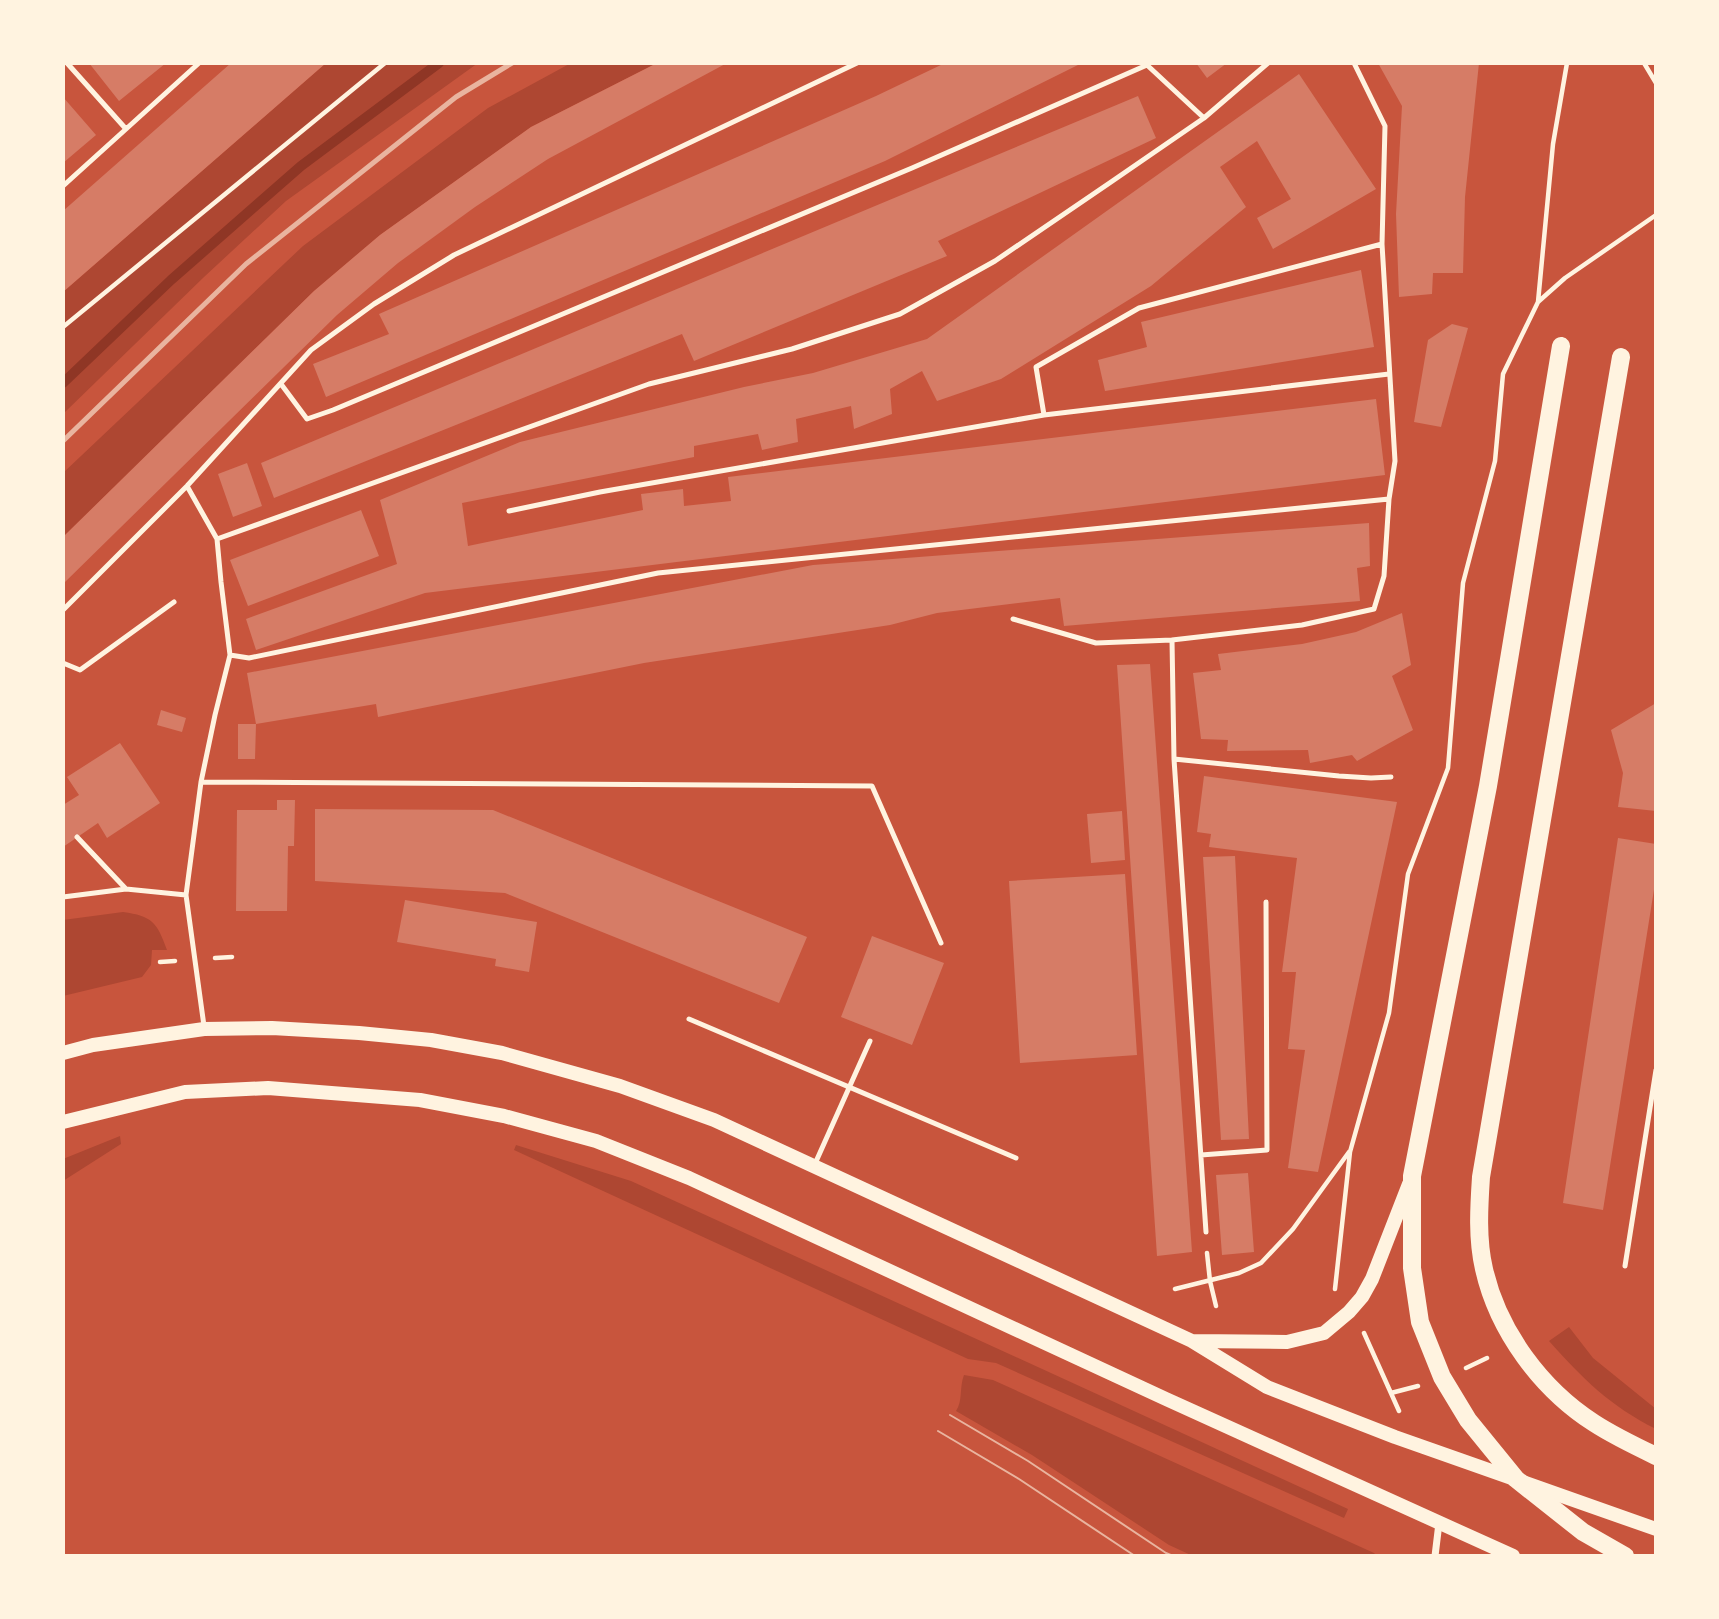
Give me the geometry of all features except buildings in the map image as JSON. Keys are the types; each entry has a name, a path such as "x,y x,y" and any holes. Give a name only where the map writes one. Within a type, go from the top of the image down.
{"main road":[{"path":"1192,1341 1287,1342 1324,1334 1362,1297 1372,1279 1412,1176 1488,786 1561,346"},
{"path":"1621,357 1481,1177 1479,1222 1483,1268 1496,1307 1515,1343 1535,1370 1559,1396 1593,1423 1656,1456"},
{"path":"63,1053 93,1045 204,1029 272,1028 359,1032 431,1040 502,1053 620,1086 702,1116 1192,1341 1267,1387 1395,1437 1656,1529"},
{"path":"63,1122 185,1092 268,1088 420,1100 503,1116 596,1141 689,1178 1513,1556"},
{"path":"1412,1176 1412,1268 1420,1322 1441,1377 1468,1420 1516,1479 1583,1532 1625,1556"}],"street":[{"path":"1435,1556 1439,1523"}],"lane":[{"path":"68,63 126,129"},
{"path":"63,186 199,63"},
{"path":"63,610 187,486 311,350 374,304 454,255 857,63"},
{"path":"217,539 649,384 792,349 900,314 995,261 1204,118 1268,63"},
{"path":"1013,619 1096,643 1172,640 1302,625 1374,609 1384,576 1389,499 1395,461 1382,244 1385,126 1354,63"},
{"path":"281,384 307,419 333,410 912,168 1147,65 1204,118"},
{"path":"1044,415 1036,367 1139,309 1382,244"},
{"path":"509,512 600,492 1044,415 1389,374"},
{"path":"187,486 217,539 230,654 201,782 186,895 204,1029"},
{"path":"230,654 248,658 658,573 1389,499"},
{"path":"63,663 80,670 174,602"},
{"path":"1172,640 1174,759 1206,1233"},
{"path":"1174,759 1350,777 1391,777"},
{"path":"201,782 873,786 941,943"},
{"path":"77,837 126,889"},
{"path":"63,897 126,889 186,895"},
{"path":"1201,1155 1267,1150 1266,902"},
{"path":"689,1019 1016,1158"},
{"path":"814,1167 870,1041"},
{"path":"1625,1266 1656,1070"}],"path":[{"path":"63,327 385,63"},
{"path":"1334,1298 1350,1152 1389,1013 1408,874 1448,768 1463,583 1495,461 1503,374 1538,302 1553,144 1567,63"},
{"path":"1644,63 1656,83"},
{"path":"1538,302 1565,278 1656,215"},
{"path":"1175,1289 1239,1273 1261,1263 1293,1229 1350,1152"},
{"path":"1207,1253 1216,1306"},
{"path":"1359,1322 1403,1418"},
{"path":"1462,1370 1487,1358"},
{"path":"1391,1393 1422,1385"}],"shaded area":[{"path":"326,63 478,63 286,201 63,414 63,292"},
{"path":"571,63 657,63 531,127 380,235 314,291 63,537 63,473 303,246 488,108"},
{"path":"123,912 147,918 152,922 167,950 152,950 151,965 142,977 63,996 63,920"},
{"path":"120,1136 121,1144 63,1181 63,1159"},
{"path":"516,1145 631,1181 1348,1509 1344,1518 996,1363 968,1359 514,1150"},
{"path":"1569,1327 1593,1358 1656,1409 1656,1429 1598,1391 1549,1341"},
{"path":"964,1375 993,1380 1377,1556 1193,1556 1169,1545 1032,1455 956,1411 960,1403"}],"waterway":[{"path":"63,383 171,280 301,166 439,63"}],"tram line":[{"path":"950,1415 1028,1461 1173,1556"},
{"path":"938,1431 1019,1479 1135,1556"}],"railway":[{"path":"63,441 246,264 456,97 512,63"}]}
